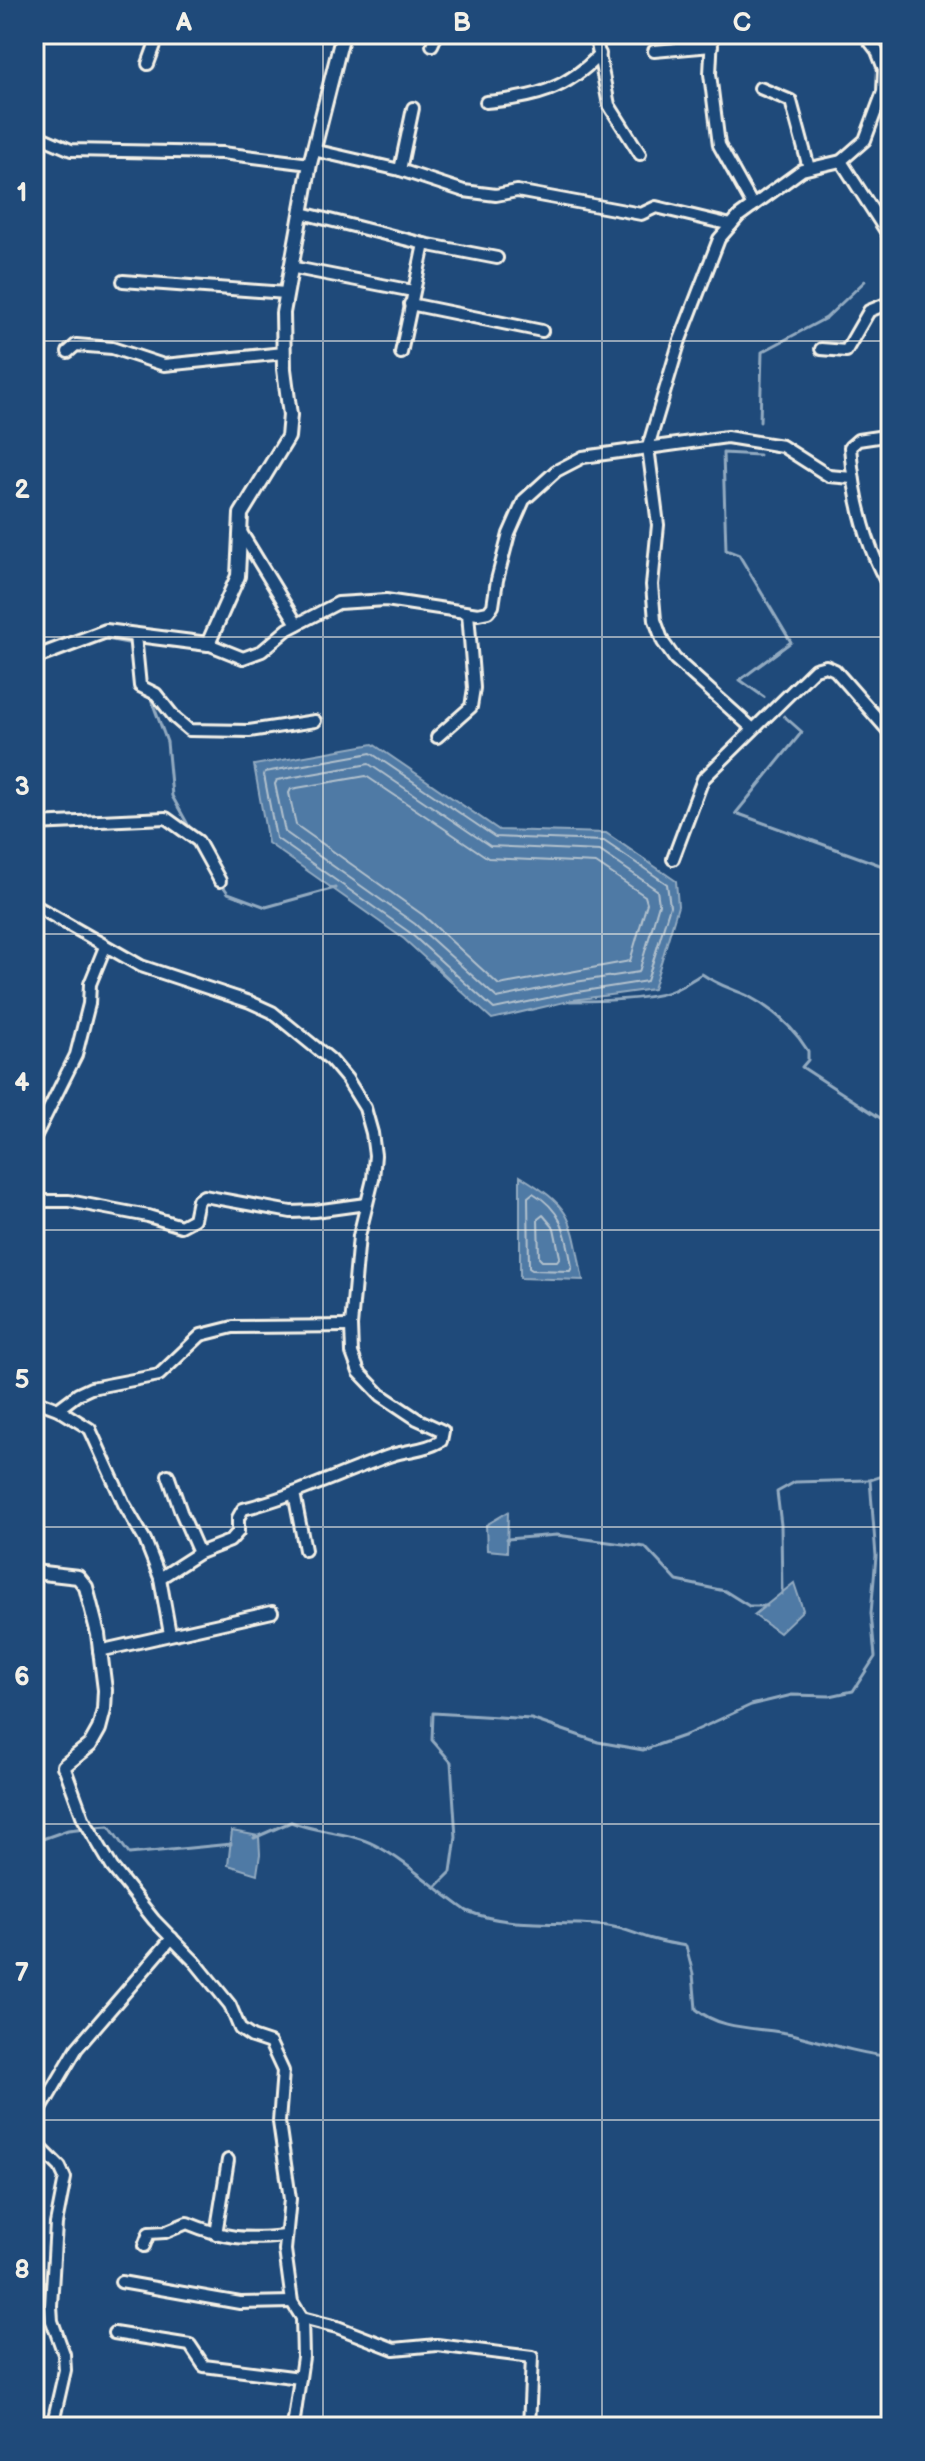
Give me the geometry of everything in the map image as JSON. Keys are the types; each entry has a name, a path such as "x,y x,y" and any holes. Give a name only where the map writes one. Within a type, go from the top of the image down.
{"street":[{"path":"148,64 159,34"},
{"path":"208,644 238,576 241,514 288,437 290,415 283,313 313,150 343,34"},
{"path":"432,45 437,34"},
{"path":"595,34 609,105 640,154"},
{"path":"753,729 675,659 663,642 655,620 652,585 658,525 648,447 680,340 719,239 739,216 802,170 841,161 865,140 883,92 884,69 877,51 864,34"},
{"path":"654,51 712,40 710,74 719,145 753,206"},
{"path":"486,102 520,99 549,90 570,81 600,54"},
{"path":"760,88 791,101 809,168"},
{"path":"400,170 413,108"},
{"path":"34,134 71,150 222,153 310,164"},
{"path":"313,150 400,170 464,191 496,195 517,191 641,214 656,207 731,225"},
{"path":"841,161 891,239"},
{"path":"302,213 424,244 497,258"},
{"path":"401,353 424,244"},
{"path":"290,267 413,291"},
{"path":"123,281 286,293"},
{"path":"821,349 846,351 869,311 891,302"},
{"path":"410,304 542,331"},
{"path":"68,352 76,345 91,345 112,348 164,365 284,353"},
{"path":"891,435 853,443 850,447 852,478 876,562 891,590"},
{"path":"34,658 106,631 208,644 243,658 262,651 288,629 338,603 386,600 468,613 488,612 493,606 509,534 524,500 556,471 583,457 727,437 782,446 829,476 852,478"},
{"path":"241,532 297,624"},
{"path":"437,737 471,707 474,688 468,613"},
{"path":"135,635 140,686 156,694 189,730 249,731 315,721"},
{"path":"673,859 703,779 810,673 826,666 841,675 891,734"},
{"path":"34,824 166,818 198,841 220,881"},
{"path":"34,905 141,966 272,1012 331,1060 347,1079 365,1108 375,1155 373,1179 359,1236 351,1326 352,1353 359,1372 381,1395 417,1419 443,1431 441,1441 432,1446 394,1454 294,1493 243,1509 235,1537 199,1553 160,1578"},
{"path":"34,1139 76,1055 89,1004 90,984 105,947"},
{"path":"34,1201 69,1201 148,1216 181,1226 194,1219 198,1200 204,1196 291,1212 366,1204"},
{"path":"58,1409 91,1388 159,1375 201,1335 233,1327 351,1326"},
{"path":"34,1400 58,1409 90,1429 124,1504 145,1540 160,1578 170,1634"},
{"path":"168,1475 199,1553"},
{"path":"294,1493 305,1550"},
{"path":"34,1572 78,1577 86,1587 98,1634 105,1690 99,1729 90,1745 64,1766 85,1822 112,1867 154,1920 196,1963 230,2005 240,2029 270,2043 283,2071 279,2122 290,2199 285,2250 292,2302 302,2318 303,2357 293,2427"},
{"path":"99,1651 272,1612"},
{"path":"34,2121 77,2048 172,1938"},
{"path":"34,2141 60,2167 65,2178 56,2224 51,2306 52,2321 64,2354 65,2370 52,2427"},
{"path":"216,2234 228,2160"},
{"path":"144,2246 149,2233 165,2232 187,2223 237,2239 286,2236"},
{"path":"121,2282 240,2303 292,2302"},
{"path":"302,2318 337,2327 394,2349 437,2345 532,2357 529,2427"},
{"path":"114,2333 190,2345 204,2366 300,2378"}],"water":[{"path":"373,744 499,830 606,833 676,881 678,906 653,989 573,1000 492,1019 404,939 268,843 254,765"},
{"path":"520,1176 551,1198 568,1218 583,1280 520,1278"},
{"path":"508,1512 507,1552 487,1550 486,1525"},
{"path":"794,1583 803,1610 779,1633 754,1615"},
{"path":"232,1831 259,1836 257,1874 228,1865"}],"waterway":[{"path":"760,422 762,352 826,318 865,281"},
{"path":"759,455 723,453 726,550 739,555 791,642 740,680 764,697"},
{"path":"93,642 106,639 133,644"},
{"path":"150,696 167,742 172,796 192,832"},
{"path":"784,716 802,732 736,813 891,869"},
{"path":"221,883 228,893 266,907 335,888"},
{"path":"431,962 451,981"},
{"path":"570,1001 652,996 678,988 702,974 748,996 774,1013 789,1026 808,1051 808,1060 802,1067 891,1125"},
{"path":"436,1887 451,1872 456,1837 451,1762 432,1740 433,1713 531,1719 598,1742 643,1750 686,1735 751,1705 792,1695 830,1696 853,1691 875,1657 871,1613 876,1556 870,1480 891,1473"},
{"path":"782,1594 777,1492 795,1482 868,1480"},
{"path":"507,1539 557,1535 645,1547 677,1581 725,1591 749,1606 767,1606"},
{"path":"254,1838 291,1822 355,1837 398,1859 467,1911 484,1917 519,1922 608,1926 686,1946 693,1974 696,2009 706,2016 729,2025 792,2034 891,2057"},
{"path":"94,1827 109,1826 129,1854 231,1844"},
{"path":"34,1842 68,1830 86,1828"},
{"path":"886,2427 891,2378"}]}
